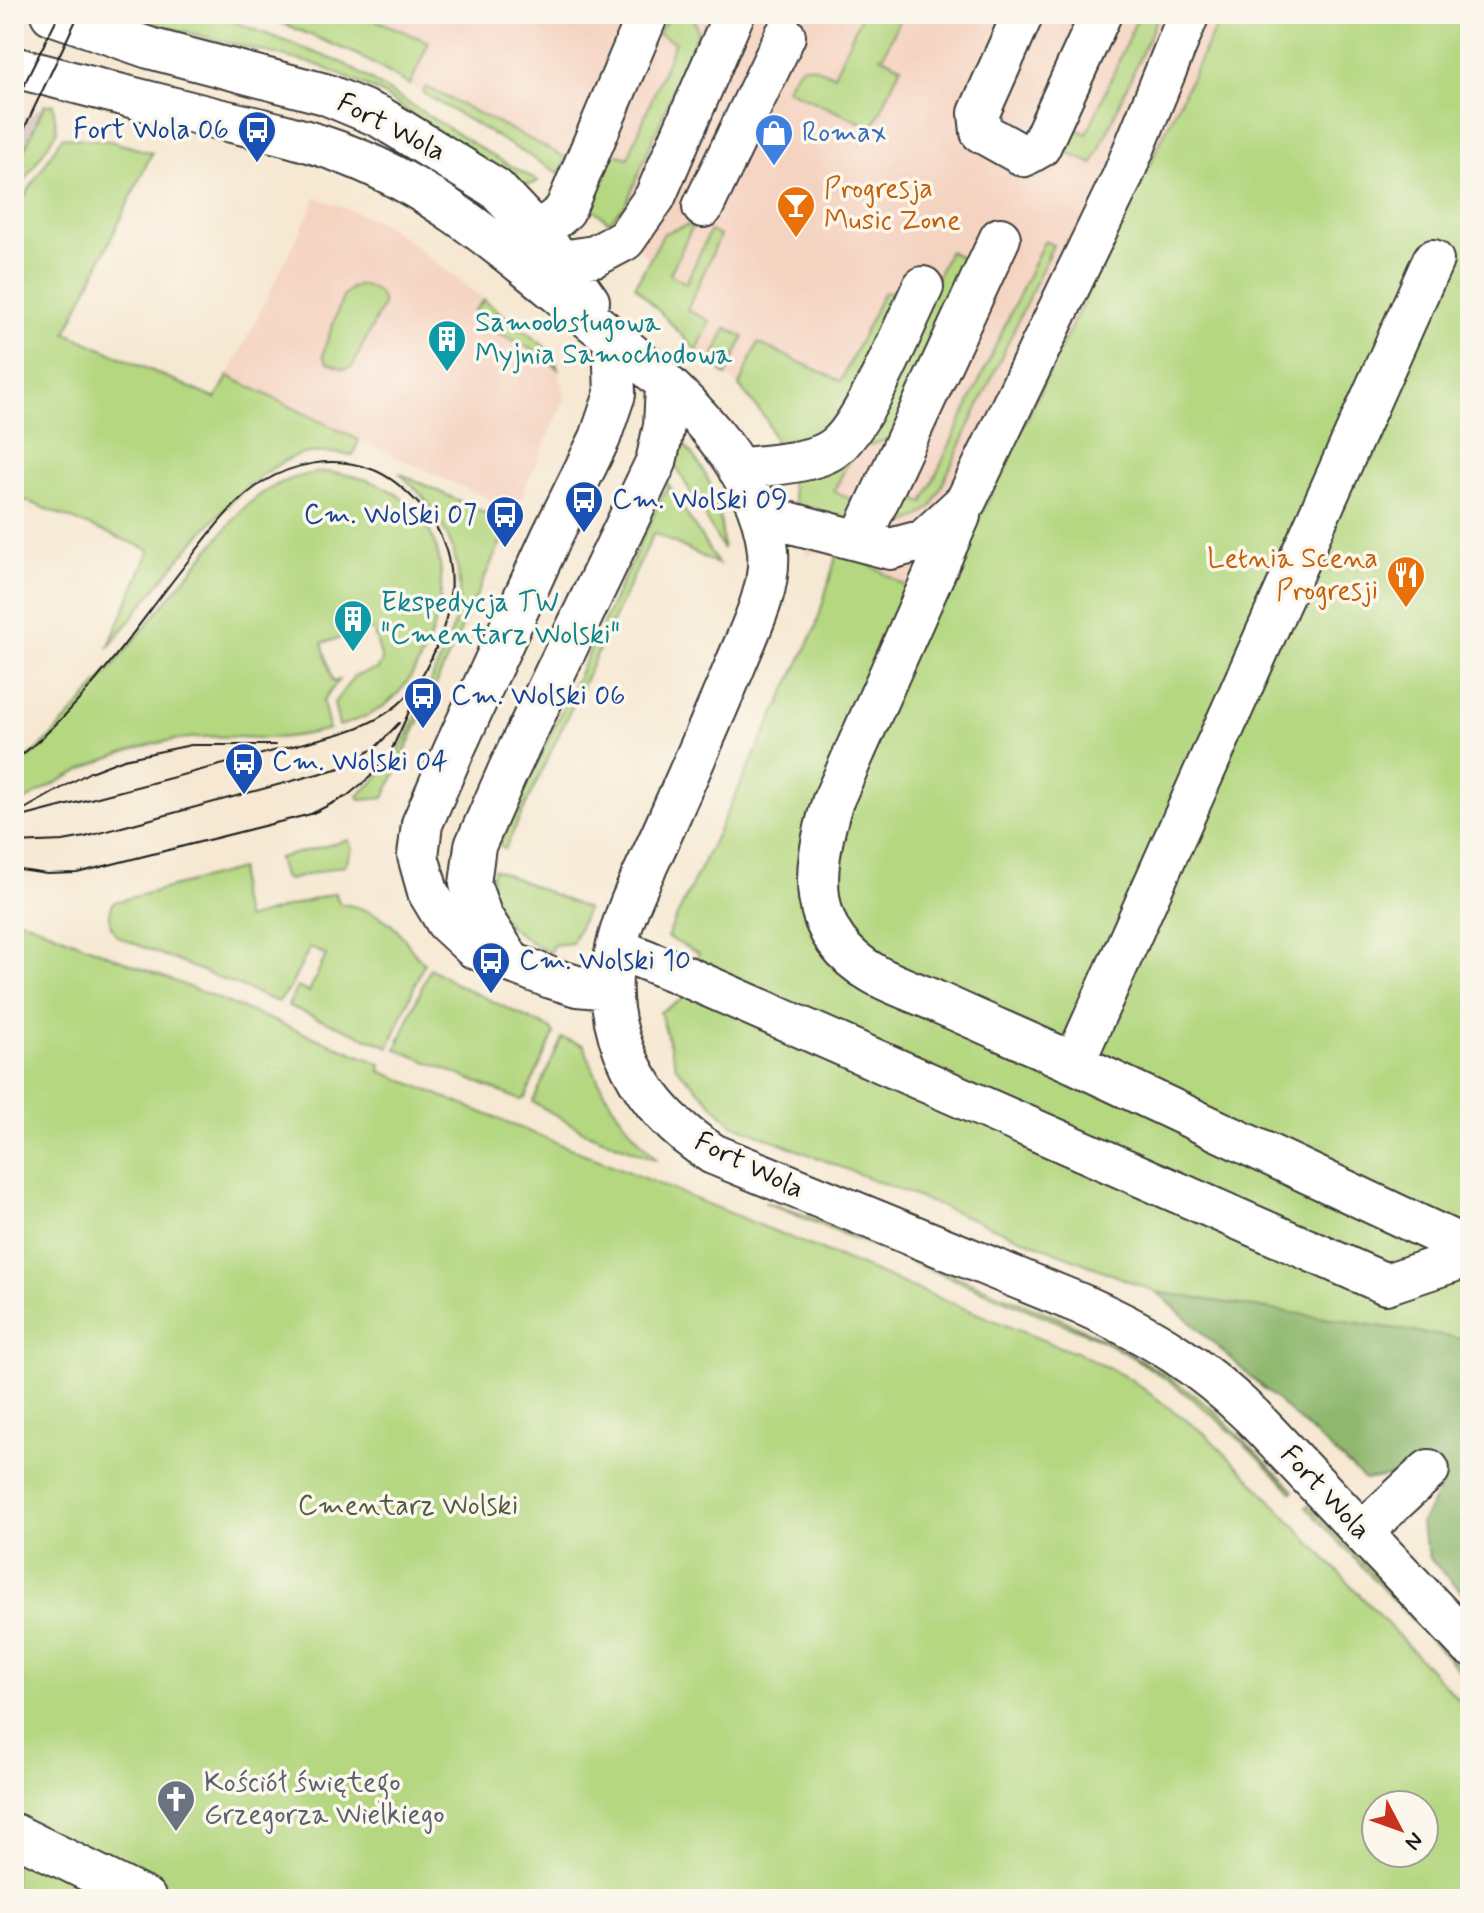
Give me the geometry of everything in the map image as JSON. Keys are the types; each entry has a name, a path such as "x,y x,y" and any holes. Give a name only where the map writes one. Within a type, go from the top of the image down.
{"street":[{"name":"Fort Wola","path":"51,14 158,51 344,100 397,126 495,188 549,246 613,338"},
{"path":"549,246 553,222 565,210 648,14"},
{"path":"1023,14 979,113 981,132 1024,156 1040,147 1101,14"},
{"path":"1189,14 1122,178 966,501 832,803 821,839 816,883 824,919 840,949 873,974 1074,1063 1470,1249"},
{"path":"493,240 549,246 595,256 625,240 655,197 731,15 791,25 703,207"},
{"name":"Fort Wola","path":"14,67 295,138 382,170 425,193 493,240 613,338 710,430 738,469 761,515 768,552 765,592 633,898 616,948 611,989 613,1017 632,1070 650,1099 668,1121 713,1154 1088,1307 1148,1335 1198,1368 1225,1390 1470,1646"},
{"path":"495,188 540,197 572,193"},
{"path":"860,540 1000,238"},
{"path":"1074,1063 1433,260"},
{"path":"738,469 806,459 833,450 853,429 923,287"},
{"path":"611,989 577,986 513,965 474,948 446,922 428,892 418,856 422,824 551,538 600,438 615,394 613,338"},
{"path":"513,965 482,917 470,884 475,846 596,583 656,462 664,426 666,386"},
{"path":"761,515 890,549 924,540 966,501"},
{"path":"616,948 1386,1284 1470,1256"},
{"path":"1362,1532 1429,1470"},
{"path":"14,1834 146,1899"}],"shaded area":[{"path":"260,14 1222,14 937,606 839,546 806,555 787,471 771,428 739,386 697,351 635,286 649,259 588,205 591,193 366,59"},
{"path":"44,105 14,174 14,127"},
{"path":"317,197 387,225 553,353 566,397 515,511 228,376"}],"green space":[{"path":"126,14 214,14 345,64 538,181 528,184 510,179 377,91 318,65 138,20"},
{"path":"260,14 361,14 429,42 410,85 356,54"},
{"path":"688,14 694,19 698,31 626,204 609,222 588,205 609,152 628,158 675,42 658,34 670,18"},
{"path":"862,14 902,14 884,55 880,56 901,66 873,128 786,89 796,72 805,66 834,75"},
{"path":"1139,14 1159,14 1093,164 1065,152 1076,129 1087,134"},
{"path":"1222,14 1470,14 1470,1601 1430,1558 1420,1524 1450,1485 1316,1426 1157,1292 732,1124 676,1067 660,1012 681,1000 699,954 667,937 815,630 839,546 937,605"},
{"path":"426,87 563,156 566,159 562,170 558,173 423,93"},
{"path":"53,104 57,131 14,197 14,174 44,105"},
{"path":"62,137 110,141 152,153 66,333 216,399 228,376 359,440 353,455 309,453 284,461 257,479 200,534 108,648 150,550 14,496 14,213"},
{"path":"694,223 670,274 686,283 710,231 720,236 687,310 710,321 697,351 635,286 664,233"},
{"path":"1044,241 1053,245 933,505 910,522 882,524 894,491 923,503"},
{"path":"949,251 971,262 892,438 854,450 834,491 860,504 859,509 846,518 796,505 787,471 868,423"},
{"path":"359,285 375,290 383,305 352,367 344,369 328,363 323,356 343,297"},
{"path":"891,291 897,297 833,436 777,447 766,419 739,386 758,343 841,381 883,293"},
{"path":"484,300 553,353 558,369 541,354 478,323 474,319 474,311"},
{"path":"726,328 744,337 726,376 711,362"},
{"path":"681,441 700,465 713,491 723,549 674,463"},
{"path":"322,472 358,477 387,489 411,506 428,528 438,554 441,583 437,615 426,648 398,694 373,713 339,726 334,703 354,676 378,669 382,660 373,629 322,643 333,682 339,680 323,701 329,729 284,737 210,736 153,744 108,758 23,802 14,793 14,770 45,743 83,702 240,512 278,484"},
{"path":"399,473 509,524 384,798 361,800 358,796 394,758 410,731 450,636 459,599 455,558 440,520"},
{"path":"668,484 718,564 654,533 505,849 499,845"},
{"path":"349,840 352,850 345,865 289,880 283,877 278,858"},
{"path":"240,869 239,895 246,919 335,893 340,904 376,915 402,935 424,963 389,1047 288,1006 297,987 309,992 326,955 310,947 289,990 278,1002 118,937 110,925 114,902"},
{"path":"494,869 587,909 572,943 553,945 550,953 504,921 492,898"},
{"name":"Cmentarz Wolski","path":"14,917 381,1064 380,1071 1075,1351 1130,1379 1205,1434 1247,1475 1470,1712 1470,1899 14,1899"},
{"path":"430,968 456,984 551,1029 554,1034 525,1098 520,1100 396,1049"},
{"path":"562,1038 584,1045 597,1078 614,1107 657,1160 587,1133 533,1102"},
{"path":"764,1202 802,1214 1064,1320 1126,1351 1211,1408 1294,1490 1292,1492 1198,1403 1146,1365 1118,1349"},
{"path":"1157,1292 1470,1340 1470,1601 1430,1558 1420,1524 1442,1485 1429,1470 1365,1480"},
{"path":"1309,1505 1470,1677 1470,1682 1306,1507"}],"tram line":[{"path":"14,105 59,14"},
{"path":"14,150 79,14"},
{"path":"14,761 84,694 230,509 251,490 275,475 314,463 341,462 368,468 386,476 413,498 439,532 450,568 451,588 443,628 433,655 418,681 389,712 363,726 335,735 14,819"},
{"path":"14,869 47,874 77,873 311,814 347,796 370,777 391,751 419,690"},
{"path":"14,843 85,837 340,768 375,748 399,723"},
{"path":"21,811 90,772 124,759 191,745 275,745"}],"place":[{"name":"Fort Wola 06","path":"257,164"},
{"name":"Romax","path":"774,167"},
{"name":"Progresja Music Zone","path":"796,239"},
{"name":"Samoobsługowa Myjnia Samochodowa","path":"447,373"},
{"name":"Cm. Wolski 09","path":"584,534"},
{"name":"Cm. Wolski 07","path":"505,549"},
{"name":"Letnia Scena Progresji","path":"1406,609"},
{"name":"Ekspedycja TW \"Cmentarz Wolski\"","path":"353,653"},
{"name":"Cm. Wolski 06","path":"423,730"},
{"name":"Cm. Wolski 04","path":"244,796"},
{"name":"Cm. Wolski 10","path":"491,995"},
{"name":"Kościół świętego Grzegorza Wielkiego","path":"176,1833"}]}
